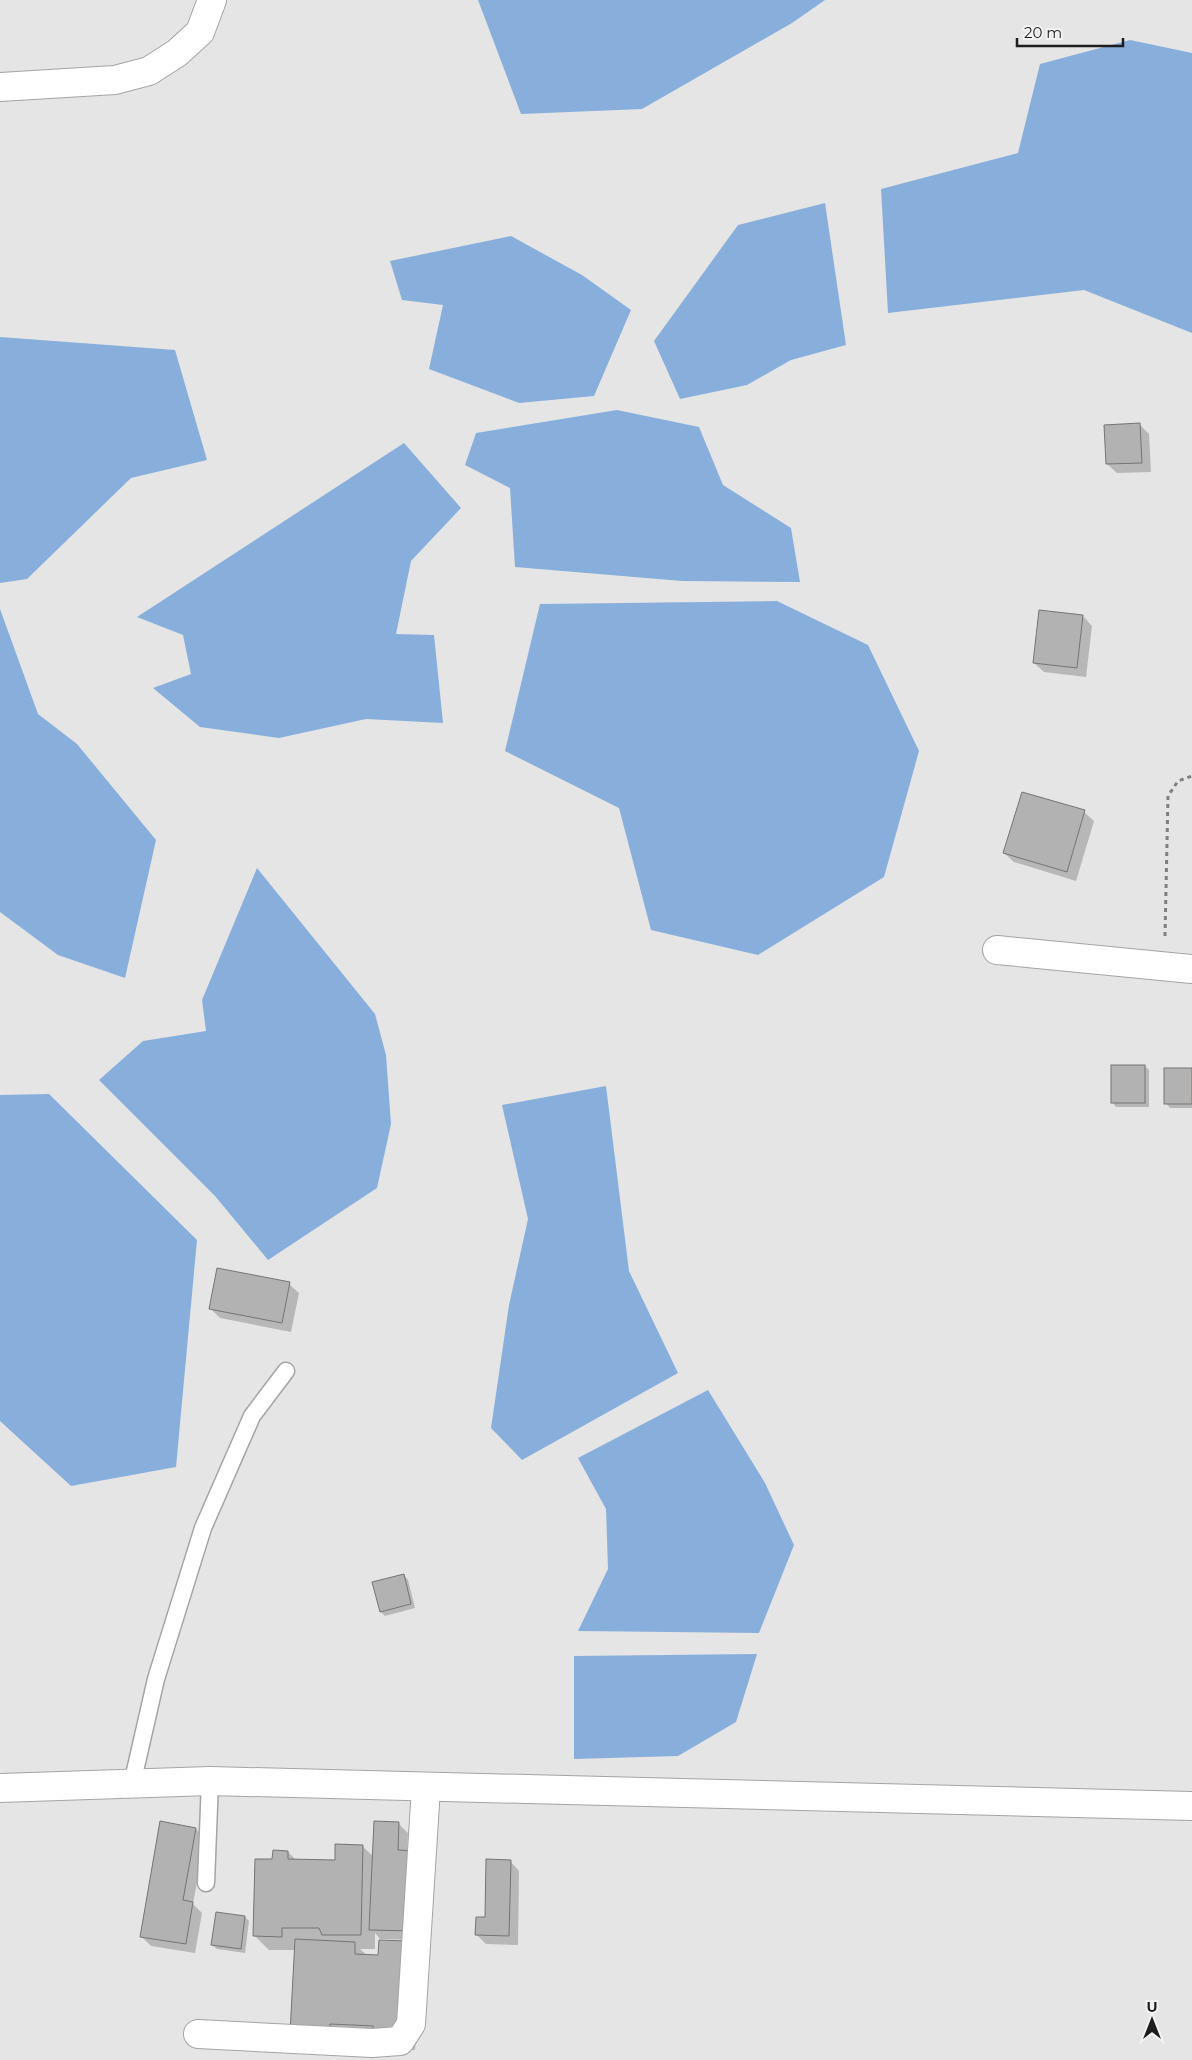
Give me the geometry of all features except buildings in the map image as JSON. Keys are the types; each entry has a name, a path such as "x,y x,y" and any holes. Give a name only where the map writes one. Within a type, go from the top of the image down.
{"street":[{"path":"0,87 114,80 149,71 178,53 200,32 212,0"},
{"path":"997,950 1192,970"},
{"path":"0,1788 210,1781 426,1788 1192,1806"},
{"path":"198,2034 372,2043 400,2041 410,2024 426,1788"}],"lane":[{"path":"132,1784 156,1679 203,1528 252,1416 286,1371"},
{"path":"206,1883 210,1781"}],"path":[{"path":"1164,966 1168,796 1178,781 1192,776"}],"water":[{"path":"478,0 825,0 792,23 642,109 521,114"},
{"path":"1130,40 1192,53 1192,333 1084,290 888,313 881,189 1018,153 1040,64"},
{"path":"825,203 846,345 791,360 747,385 680,399 654,341 738,225"},
{"path":"511,236 582,275 631,310 594,396 519,403 429,369 443,305 402,300 390,261"},
{"path":"0,337 175,350 207,460 131,478 27,579 0,583"},
{"path":"617,410 699,427 723,485 791,528 800,582 682,581 515,567 510,488 465,465 476,433"},
{"path":"404,443 461,508 411,561 396,634 434,635 443,723 366,719 279,738 200,727 153,688 191,674 183,635 137,617"},
{"path":"777,601 868,645 919,751 884,877 758,955 651,930 619,808 505,751 540,604"},
{"path":"0,609 38,714 77,744 156,840 125,978 58,955 0,912"},
{"path":"257,868 375,1014 386,1055 391,1124 377,1188 268,1260 215,1196 99,1080 143,1041 206,1031 202,1000"},
{"path":"606,1086 629,1271 678,1373 522,1460 491,1428 509,1305 528,1219 502,1105"},
{"path":"49,1094 197,1240 176,1467 71,1486 0,1421 0,1095"},
{"path":"708,1390 765,1483 794,1545 759,1633 578,1631 608,1569 606,1509 578,1458"},
{"path":"757,1654 736,1722 678,1756 574,1759 574,1656"}]}
